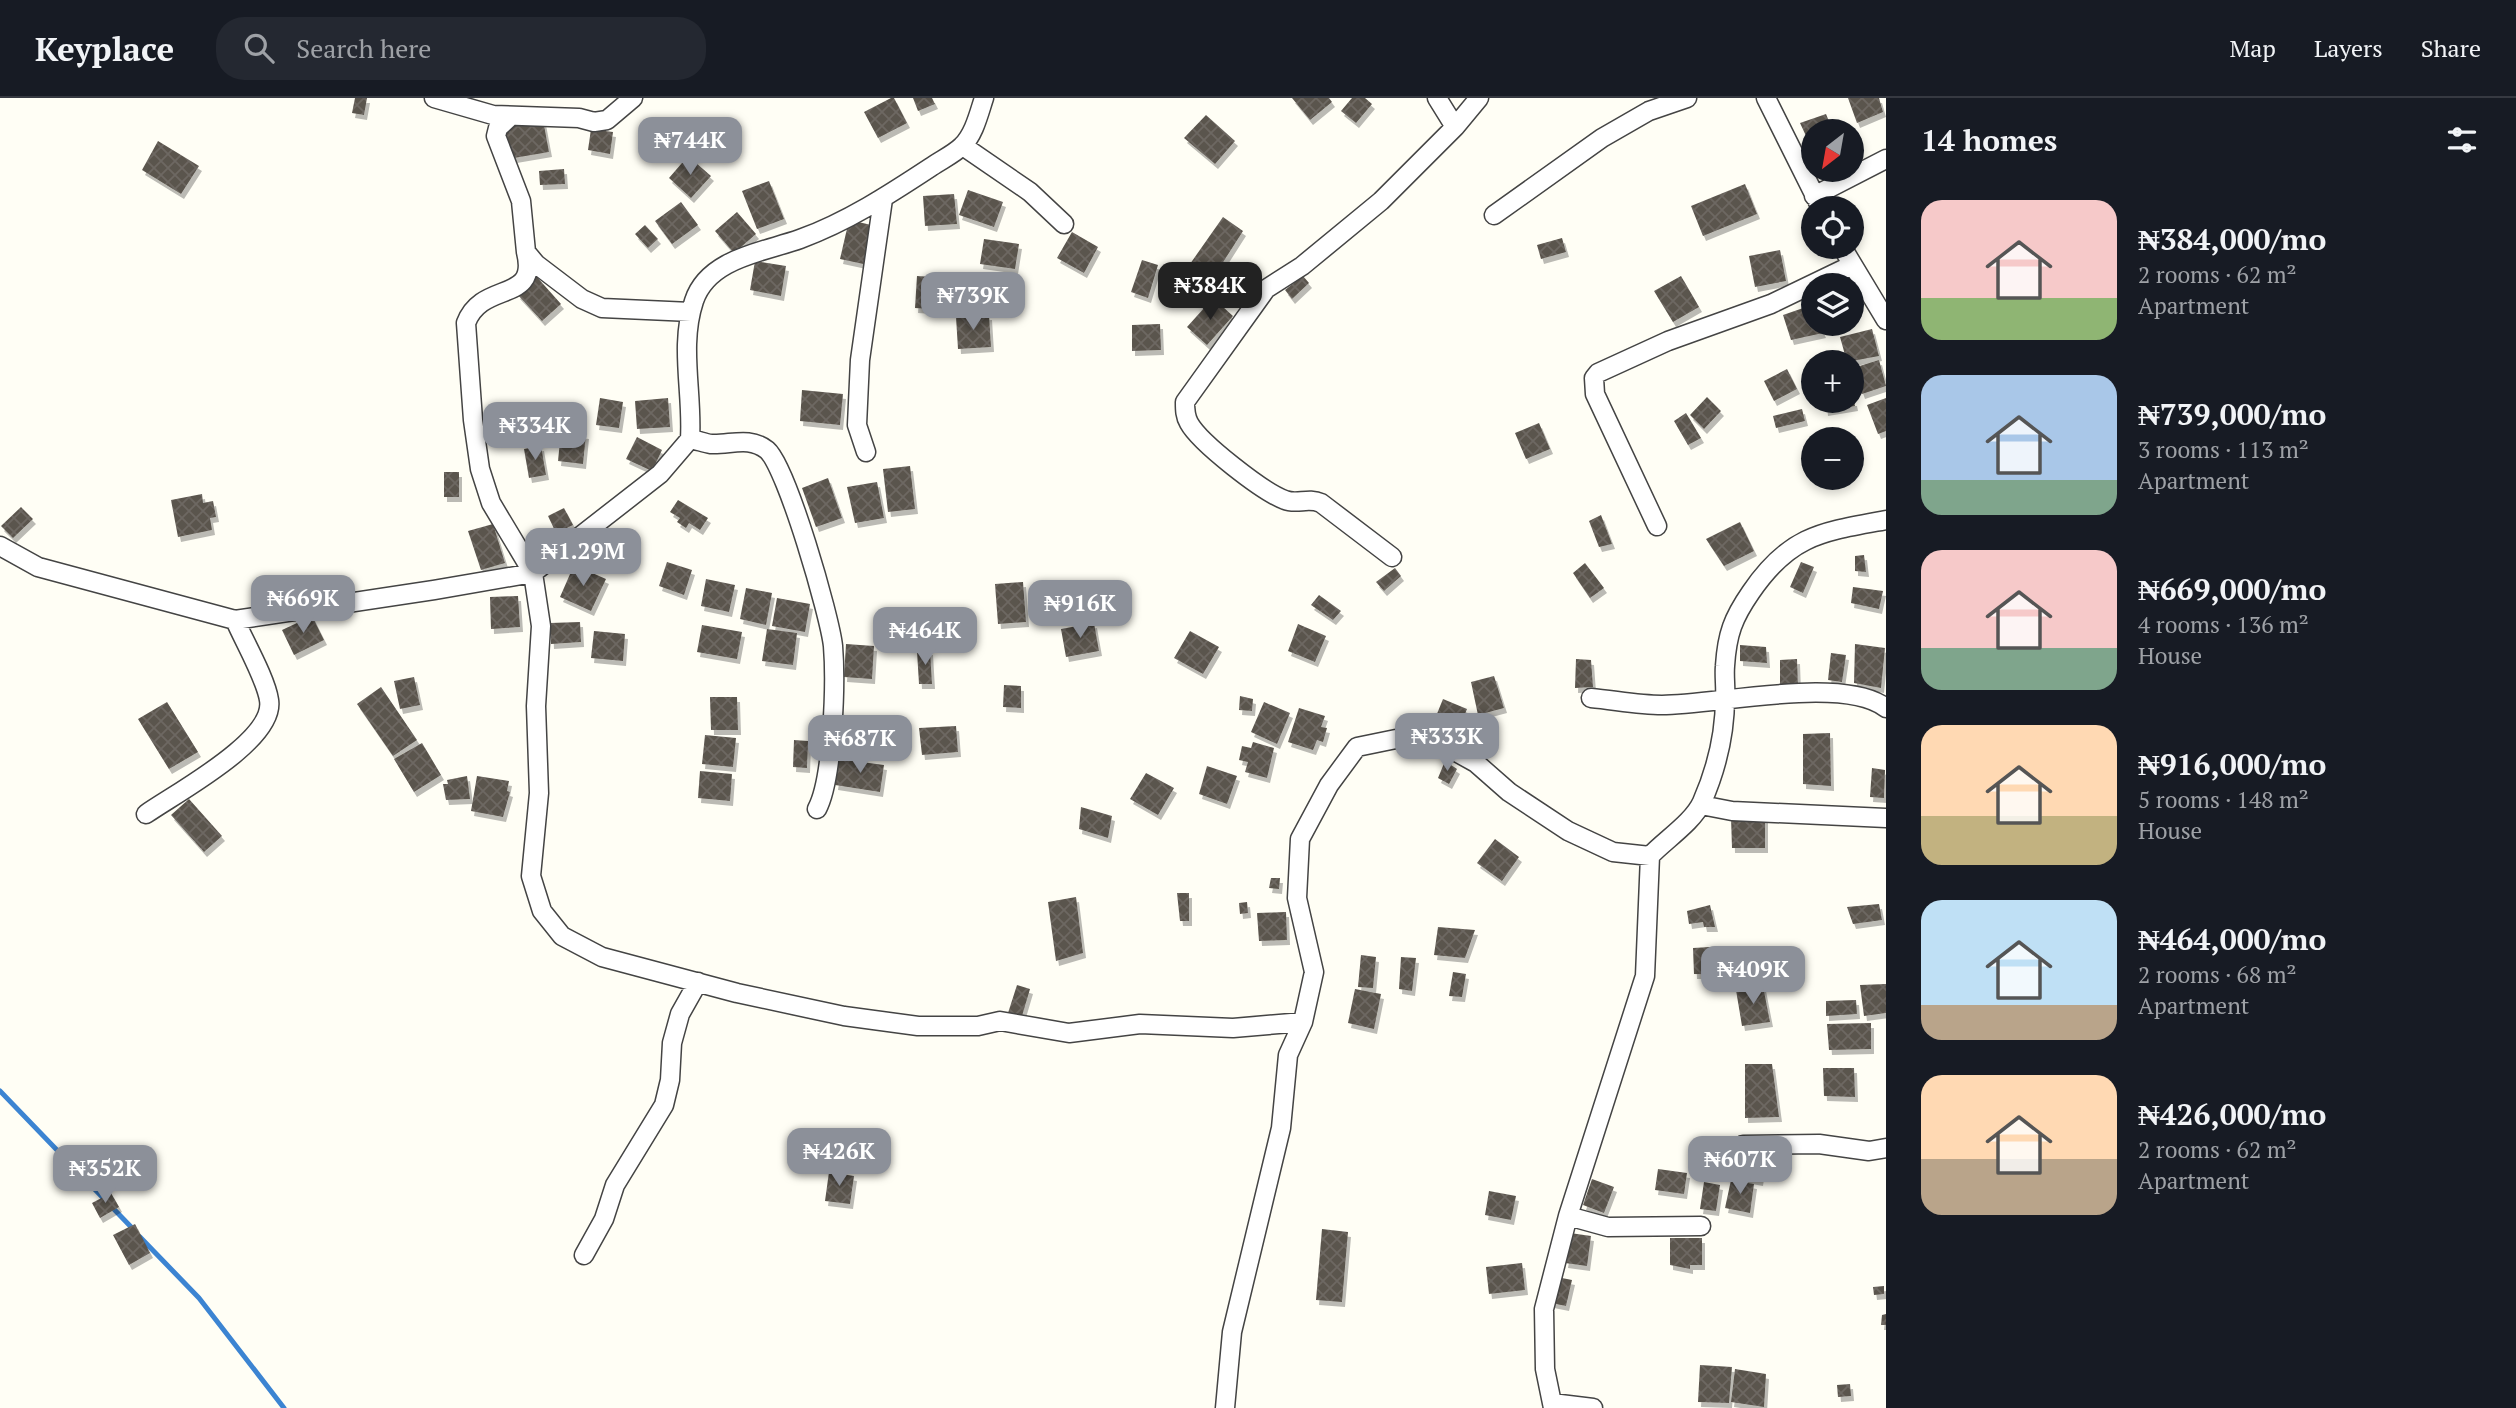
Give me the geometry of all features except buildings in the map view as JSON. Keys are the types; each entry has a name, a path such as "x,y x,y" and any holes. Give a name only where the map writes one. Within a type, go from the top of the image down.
{"street":[{"path":"434,98 493,116 607,120 634,98"},
{"path":"0,547 38,567 235,620 533,573 660,474 690,439 692,412 687,346 691,312 704,282 726,264 803,238 883,199 963,146 978,117 984,98"},
{"path":"1437,98 1455,127"},
{"path":"1392,558 1321,503 1309,499 1297,502 1282,499 1217,453 1190,426 1185,415 1185,402 1266,289 1302,266 1381,201 1455,127 1479,98"},
{"path":"1494,215 1602,138 1649,111 1687,98"},
{"path":"1766,98 1814,196"},
{"path":"511,116 498,128 496,136 521,201 529,271 527,279 518,287 482,299 471,311 466,323 473,420 480,469 491,503 533,573 541,626 536,706 539,793 531,876 542,911 562,936 602,957 698,982 844,1016 918,1026 978,1026 1000,1021 1069,1032 1140,1024 1233,1028 1303,1022"},
{"path":"963,146 1030,192 1064,224"},
{"path":"1827,196 1886,159"},
{"path":"866,452 857,425 860,360 883,199"},
{"path":"526,252 536,264 582,299 602,308 691,312"},
{"path":"1849,259 1886,320"},
{"path":"1657,526 1595,394 1594,378 1598,373 1668,341 1771,304 1852,265"},
{"path":"690,439 709,444 753,442 768,451 791,496 833,648 827,784 817,810"},
{"path":"1593,1408 1552,1405 1545,1369 1544,1309 1568,1216 1645,976 1650,856 1701,805 1719,752 1726,700 1724,666 1732,619 1777,557 1800,542 1886,520"},
{"path":"146,814 238,751 268,718 269,700 235,620"},
{"path":"1591,698 1660,705 1804,691 1870,700 1886,708"},
{"path":"1225,1408 1232,1332 1281,1128 1288,1055 1303,1022 1314,972 1297,898 1300,839 1329,785 1357,747 1396,739 1440,743 1476,762 1509,792 1569,831 1613,852 1650,856"},
{"path":"1701,805 1732,811 1886,818"},
{"path":"584,1255 604,1219 615,1185 664,1105 677,1024 698,982"},
{"path":"1743,1145 1819,1144 1869,1151 1886,1148"},
{"path":"1568,1216 1608,1227 1701,1226"}],"waterway":[{"path":"0,1091 134,1230"},
{"path":"140,1237 199,1298 284,1408"}]}
